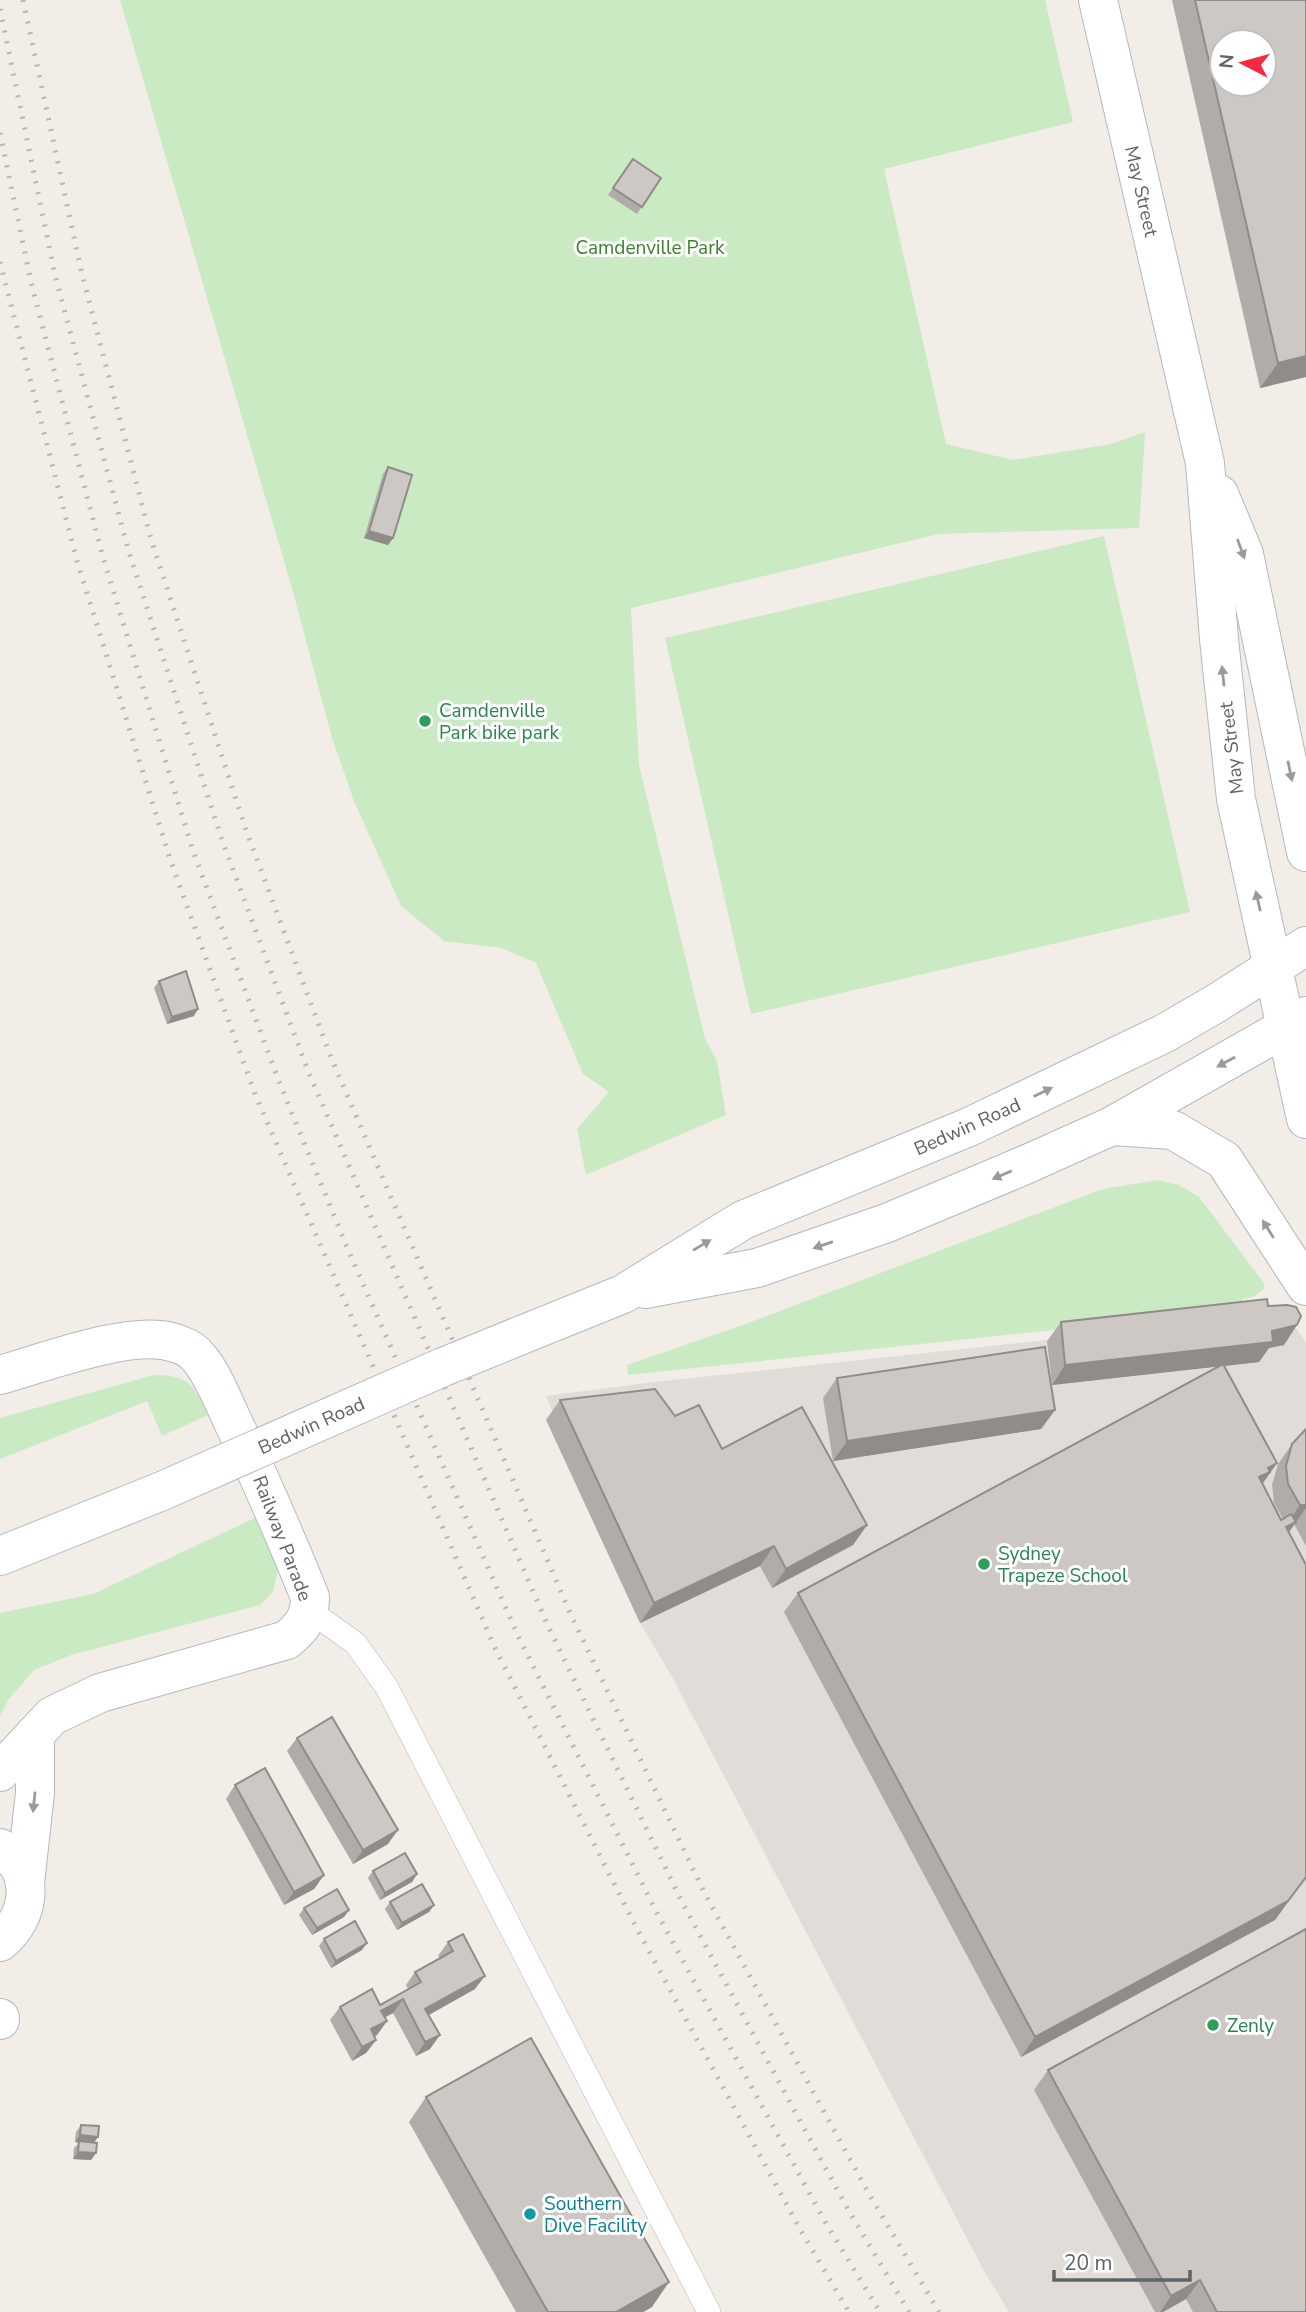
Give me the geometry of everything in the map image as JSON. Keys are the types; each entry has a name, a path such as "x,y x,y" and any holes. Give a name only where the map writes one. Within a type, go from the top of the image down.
{"main road":[{"name":"May Street","path":"1098,0 1205,463 1219,639 1236,799 1273,967 1296,1022 1306,1119"},
{"name":"May Street","path":"1205,463 1244,554 1306,852"},
{"name":"Bedwin Road","path":"0,1556 162,1491 443,1367 623,1294 744,1220 969,1127 1165,1033 1306,946"},
{"name":"Bedwin Road","path":"623,1294 770,1264 887,1223 1112,1126 1296,1022"},
{"path":"1112,1126 1173,1129 1224,1160 1306,1286"},
{"name":"Railway Parade","path":"0,1375 118,1342 161,1340 192,1351 201,1359 276,1511 310,1597 310,1611 303,1626 287,1640 100,1693 52,1716 0,1772"},
{"path":"0,1942 12,1932 21,1917 26,1900 25,1883 35,1793 35,1734"},
{"path":"0,1848 19,1866 25,1883"}],"lane":[{"path":"310,1611 355,1643 386,1686 709,2312"}],"shaded area":[{"path":"1253,1318 1295,1327 1306,1342 1306,2312 1009,2312 984,2271 671,1675 640,1623 546,1396"}],"green space":[{"name":"Camdenville Park","path":"120,0 1045,0 1073,122 884,169 946,444 1013,460 1111,444 1145,432 1139,528 938,534 631,608 639,765 705,1039 717,1061 726,1115 586,1175 577,1129 609,1092 583,1074 536,963 502,948 444,941 401,906 354,801 332,738 293,592"},
{"path":"1104,536 1190,912 751,1014 665,638"},
{"path":"1158,1180 1179,1185 1199,1197 1264,1283 1264,1289 1253,1297 1242,1299 1243,1310 628,1375 627,1365 740,1326 1103,1189"},
{"path":"154,1375 175,1377 189,1384 199,1396 208,1415 162,1436 147,1401 0,1459 0,1418"},
{"path":"255,1518 278,1570 273,1592 260,1605 71,1655 34,1670 8,1700 0,1717 0,1613 93,1594"}],"building":[{"path":"1195,0 1306,0 1306,356 1278,363 1217,98 1278,98 1278,28 1208,28 1208,57"},
{"path":"633,159 661,178 642,207 613,188"},
{"path":"388,467 412,475 393,538 369,531"},
{"path":"186,971 198,1009 172,1017 159,981"},
{"path":"1267,1299 1268,1306 1296,1307 1301,1316 1297,1325 1272,1331 1273,1342 1065,1365 1061,1322"},
{"path":"1045,1347 1055,1410 847,1441 837,1378"},
{"path":"1223,1364 1277,1463 1268,1468 1270,1472 1259,1477 1281,1520 1291,1514 1296,1522 1286,1527 1306,1565 1306,1877 1288,1901 1035,2037 798,1593"},
{"path":"655,1389 675,1416 699,1405 722,1449 802,1407 867,1525 786,1569 774,1546 654,1603 560,1400"},
{"path":"1306,1429 1306,1505 1300,1505 1288,1484 1286,1466 1292,1444"},
{"path":"332,1717 398,1830 363,1850 297,1738"},
{"path":"265,1768 324,1875 294,1892 235,1785"},
{"path":"405,1853 417,1874 385,1893 373,1871"},
{"path":"422,1884 434,1905 402,1923 390,1902"},
{"path":"337,1889 349,1910 317,1928 304,1908"},
{"path":"355,1921 367,1943 336,1961 324,1939"},
{"path":"1306,1929 1306,2312 1217,2312 1200,2280 1171,2296 1048,2070"},
{"path":"463,1934 485,1976 425,2009 440,2035 425,2042 403,1999 381,2011 387,2021 371,2029 376,2040 362,2047 340,2007 372,1989 380,2005 421,1982 415,1972 453,1951 448,1942"},
{"name":"Southern Dive Facility","path":"531,2038 669,2282 616,2312 548,2312 426,2097"},
{"path":"81,2125 99,2126 98,2137 80,2135"},
{"path":"79,2141 97,2143 96,2153 78,2152"}],"railway":[{"path":"23,0 81,270 151,539 246,830 332,1060 571,1615 705,1894 869,2194 939,2312"},
{"path":"0,9 55,275 128,549 222,840 308,1071 548,1626 683,1904 846,2206 909,2312"},
{"path":"0,133 31,282 102,554 193,851 280,1084 349,1252 519,1638 658,1915 824,2220 880,2312"},
{"path":"0,262 77,561 170,859 255,1094 495,1648 636,1927 801,2231 849,2312"}],"place":[{"name":"Camdenville Park bike park","path":"425,721"},
{"name":"Sydney Trapeze School","path":"984,1564"},
{"name":"Zenly","path":"1213,2025"},
{"name":"Southern Dive Facility","path":"530,2214"}]}
